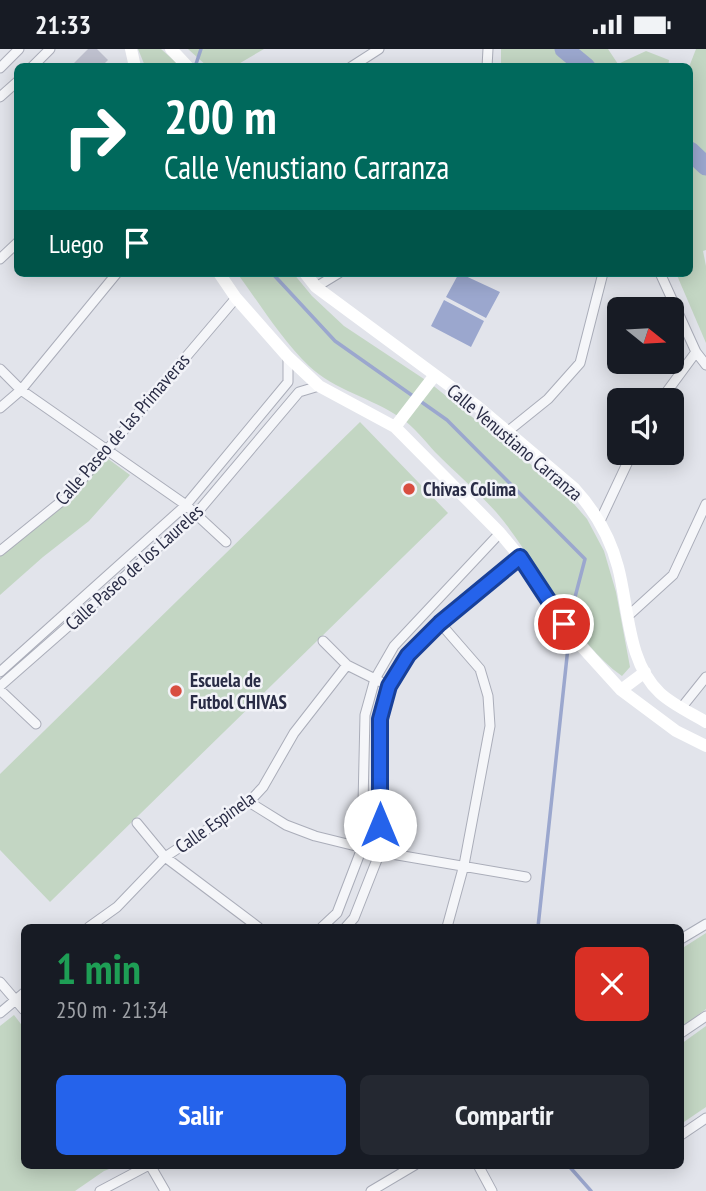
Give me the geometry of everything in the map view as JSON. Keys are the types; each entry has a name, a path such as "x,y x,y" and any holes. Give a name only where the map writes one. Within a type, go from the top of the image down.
{"street":[{"path":"0,68 19,49"},
{"path":"36,63 50,49"},
{"path":"171,49 185,63"},
{"path":"357,63 379,49"},
{"path":"0,97 14,85"},
{"path":"0,259 14,246"},
{"path":"0,408 21,390 114,277"},
{"path":"222,277 236,298 288,357 319,386 395,426 500,533 520,557 573,637 621,690 676,731 706,746"},
{"name":"Calle Venustiano Carranza","path":"308,277 316,287 435,375 573,488 600,521 618,566 635,651 645,672 660,692 706,722"},
{"path":"316,287 332,277"},
{"path":"507,432 548,399 580,363 602,277"},
{"path":"662,277 696,352 706,365"},
{"name":"Calle Paseo de las Primaveras","path":"0,551 68,496 236,298"},
{"path":"670,388 696,352"},
{"name":"Calle Paseo de los Laureles","path":"0,671 186,505 288,381 288,357"},
{"path":"0,369 21,390 186,505 226,542"},
{"path":"395,426 435,375"},
{"name":"Calle Paseo de los Laureles","path":"0,688 196,514 299,391 319,386"},
{"path":"600,521 626,465"},
{"path":"628,616 673,575 706,504"},
{"path":"325,924 337,913 362,848 365,715 375,679 394,646 500,533"},
{"path":"349,924 354,918 380,852 380,719 389,686 408,655 440,623 520,557"},
{"path":"440,623 480,670 488,696 490,726 464,865 448,924"},
{"path":"323,641 347,665 389,686"},
{"name":"Calle Espinela","path":"93,924 117,907 165,857 249,802 263,787 294,733 347,665"},
{"path":"621,690 645,672"},
{"path":"681,707 706,677"},
{"path":"0,688 36,724"},
{"path":"249,802 286,825 315,836 380,852 526,877"},
{"path":"137,823 165,857 253,924"},
{"path":"684,937 706,924"},
{"path":"0,982 21,996 0,1013"},
{"path":"684,1031 706,1016"},
{"path":"684,1133 706,1118"},
{"path":"100,1191 141,1169"},
{"path":"151,1169 165,1191"},
{"path":"371,1191 408,1169"},
{"path":"480,1169 492,1191"},
{"path":"480,1191 486,1180"}],"green space":[{"path":"138,49 161,49 177,63 144,63"},
{"path":"188,49 264,49 240,63 204,63"},
{"path":"501,49 608,49 617,63 501,63"},
{"path":"696,49 706,49 706,250 703,251 706,266 706,343 678,277 693,277 693,63 691,63"},
{"path":"646,51 669,60 669,63 620,63"},
{"path":"240,277 296,277 344,326 430,383 561,489 587,519 604,551 616,592 630,667 622,676 586,641 512,532 489,504 406,422 319,374 280,333"},
{"name":"Escuela de Futbol CHIVAS","path":"360,422 448,513 50,902 0,850 0,774"},
{"path":"107,458 130,475 89,521 0,595 0,555 66,504"},
{"path":"706,933 706,1009 684,1026 684,947"},
{"path":"14,1015 21,1024 21,1169 109,1169 75,1191 0,1191 0,1026"},
{"path":"706,1026 706,1107 684,1122 684,1042"}],"water":[{"path":"457,277 468,277 500,292 486,318 446,297"},
{"path":"444,300 484,321 471,347 431,326"}],"building":[{"path":"88,49 97,49 108,60 105,63 74,63"}],"waterway":[{"path":"196,63 201,49"},
{"path":"564,49 581,63"},
{"path":"693,154 706,166"},
{"path":"276,277 335,341 447,420 585,559 570,627"},
{"path":"538,924 569,638"},
{"path":"572,1169 591,1191"}],"place":[{"name":"Chivas Colima","path":"409,489"},
{"name":"Escuela de Futbol CHIVAS","path":"176,691"}],"route":[{"path":"380,825 380,719 389,686 408,655 440,623 520,557 564,624"}]}
